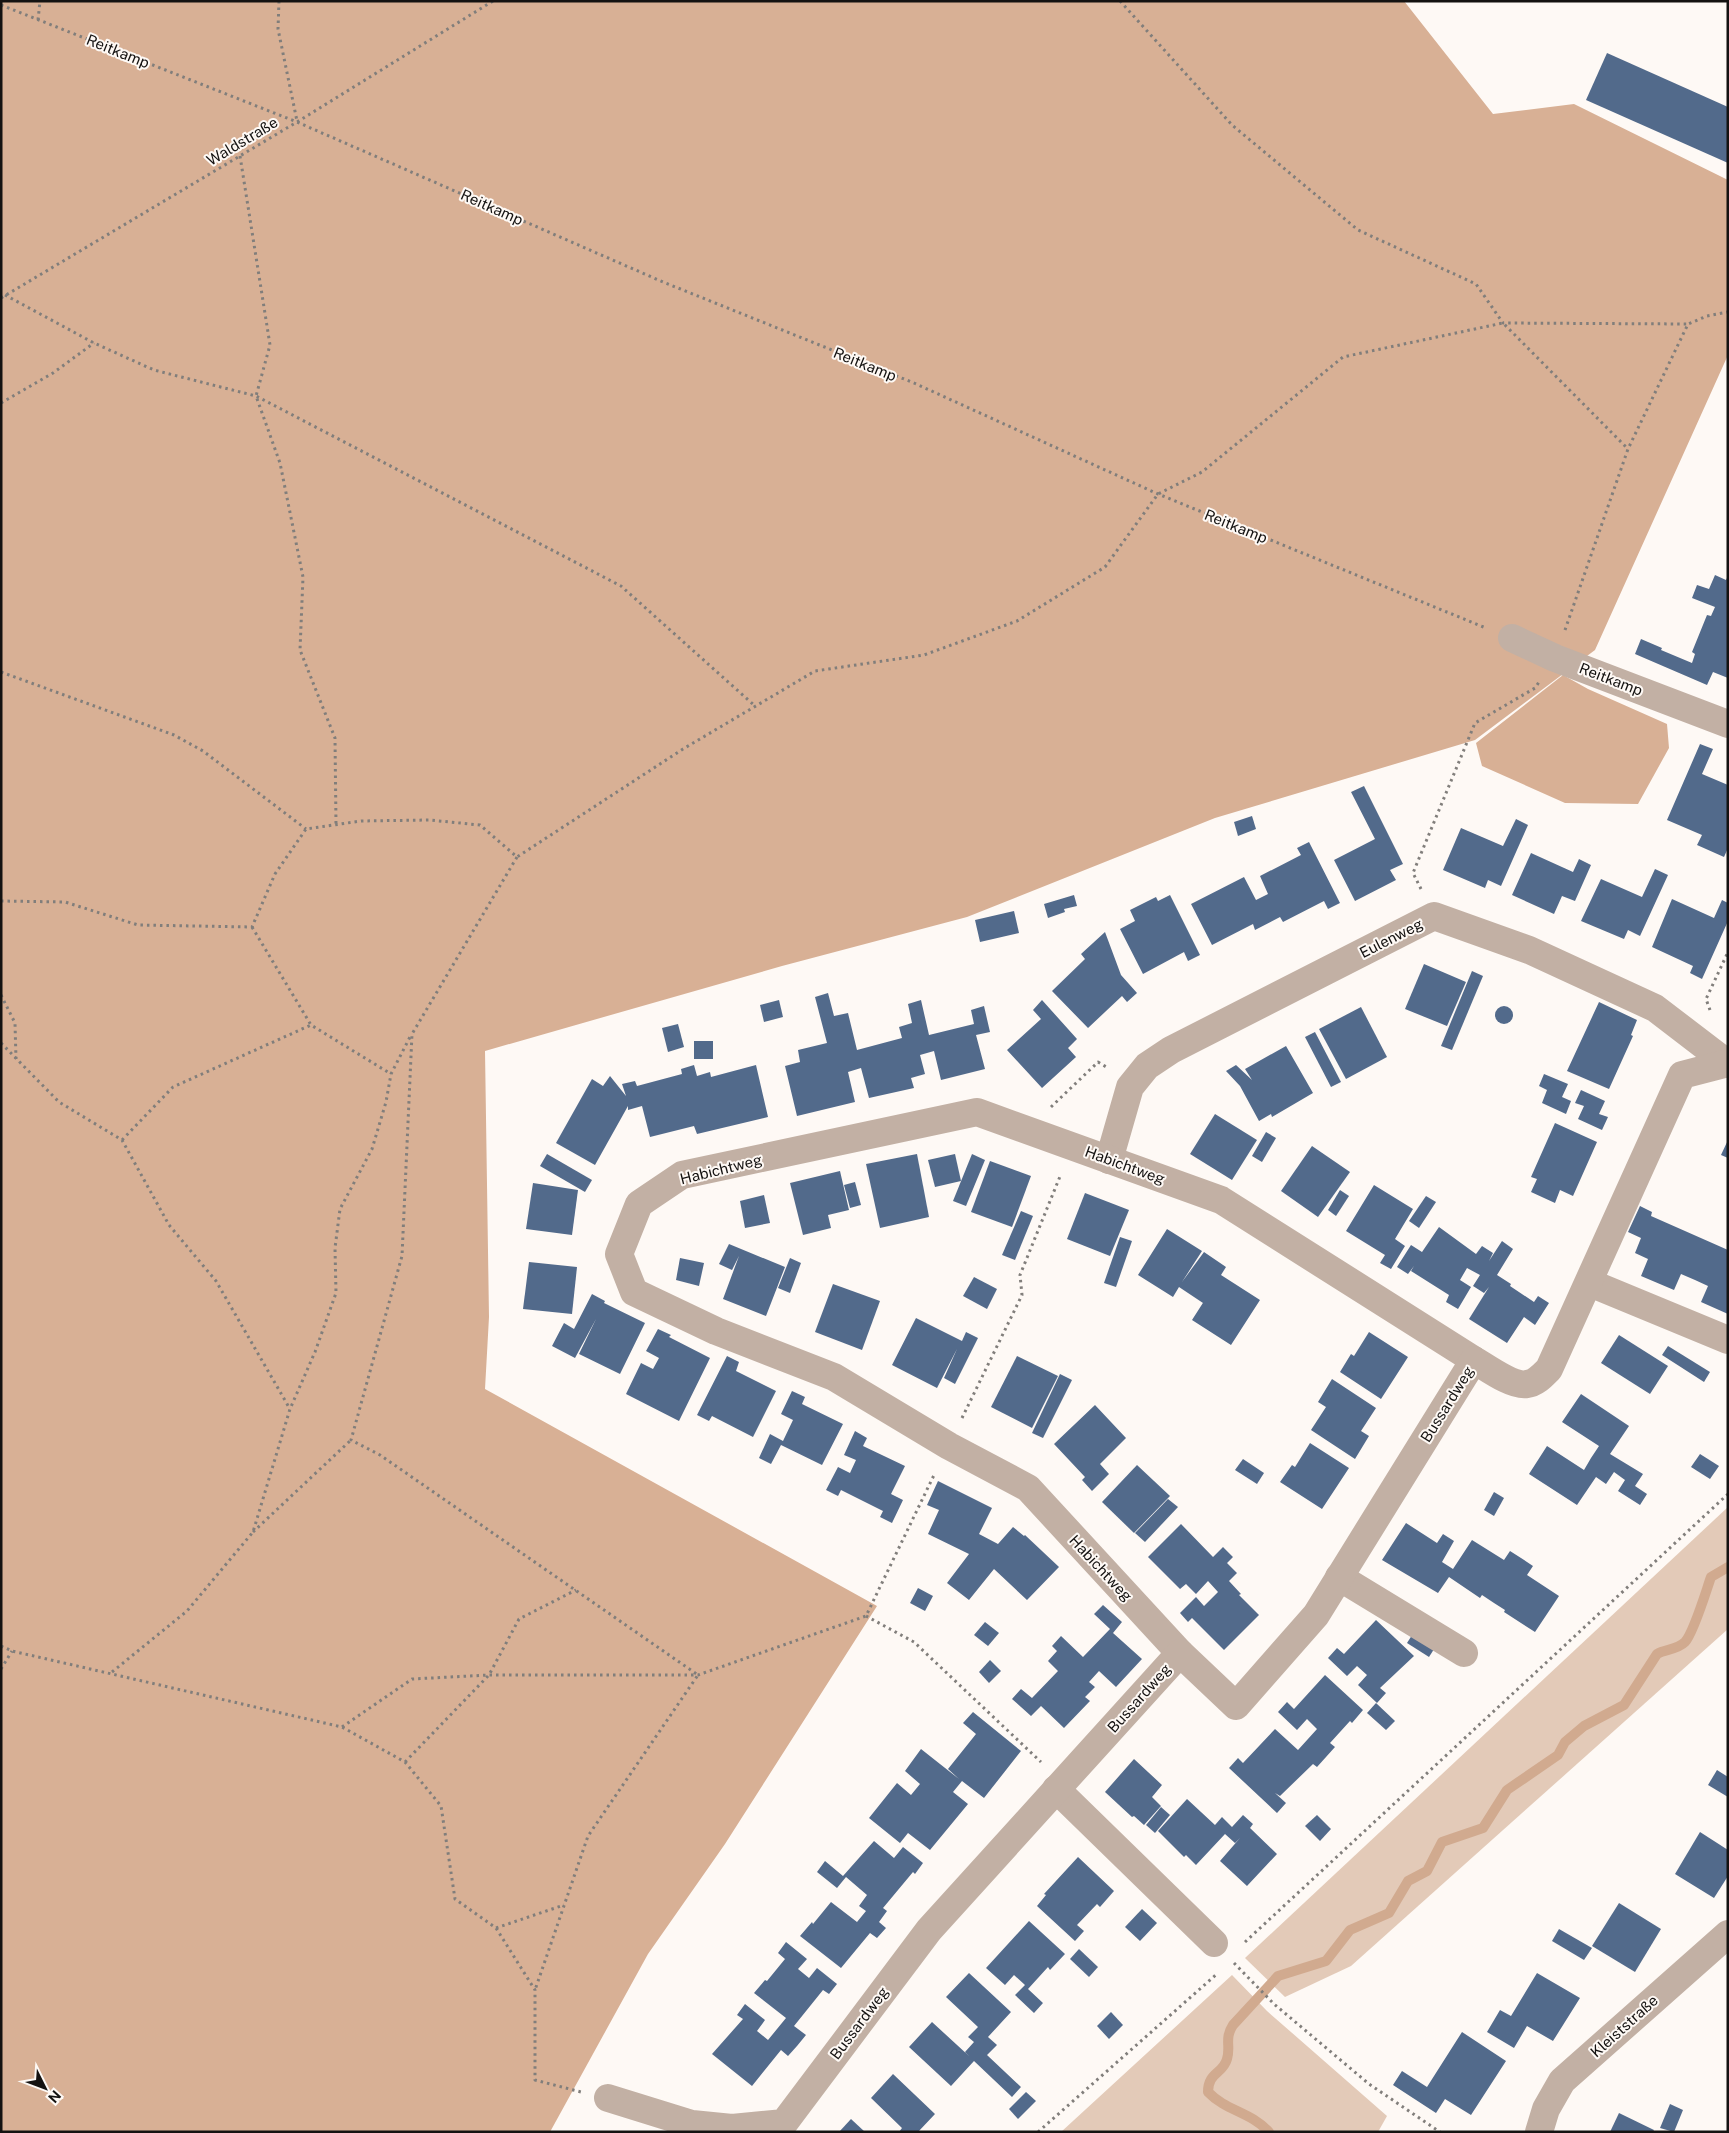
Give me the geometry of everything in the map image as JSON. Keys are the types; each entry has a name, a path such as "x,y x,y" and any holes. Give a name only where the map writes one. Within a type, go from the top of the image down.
{"street":[{"name":"Reitkamp","path":"1512,638 1555,658 1728,724"},
{"name":"Eulenweg","path":"1109,1160 1130,1087 1147,1066 1171,1050 1434,916 1529,950 1654,1008 1728,1063"},
{"name":"Bussardweg","path":"608,2098 692,2124 732,2128 784,2124 929,1930 1180,1653 1236,1706 1316,1615 1474,1360 1514,1382 1526,1385 1539,1379 1549,1369 1590,1283 1682,1074 1728,1063"},
{"name":"Habichtweg","path":"1180,1653 1028,1488 949,1446 834,1377 716,1331 634,1292 619,1254 638,1204 682,1175 977,1112 1221,1200 1474,1360"},
{"path":"1590,1283 1728,1340"},
{"path":"1339,1577 1464,1653"},
{"path":"1056,1789 1214,1943"},
{"name":"Kleiststraße","path":"1539,2132 1546,2109 1562,2081 1728,1934"}],"path":[{"path":"38,20 40,1"},
{"path":"279,1 278,29 297,122"},
{"name":"Waldstraße","path":"3,296 297,122 494,1"},
{"path":"1120,1 1232,125 1358,230 1476,284 1503,323 1628,448"},
{"name":"Reitkamp","path":"1,5 297,122 663,282 914,383 1158,494 1512,638"},
{"path":"240,156 270,345 256,396 280,463 303,577 300,650 335,738 336,825"},
{"path":"3,296 94,343 154,370 256,396 621,586 755,706"},
{"path":"253,1532 290,1409 315,1352 336,1293 334,1248 340,1209 372,1150 386,1102 391,1074 412,1034 517,857 683,749 815,671 924,655 1017,621 1105,567 1158,494 1202,472 1342,357 1503,323 1688,324 1707,316 1728,312"},
{"path":"1434,916 1413,873 1475,723 1535,688 1555,658 1628,448 1688,324"},
{"path":"1,403 53,373 94,343"},
{"path":"1,672 174,735 203,751 306,829 361,821 429,820 480,825 517,857"},
{"path":"252,927 275,874 306,829"},
{"path":"1,900 65,902 138,925 252,927"},
{"path":"252,927 311,1024 391,1074"},
{"path":"1712,1017 1706,999 1728,952"},
{"path":"1,995 15,1023 16,1059"},
{"path":"122,1140 174,1087 311,1024"},
{"path":"112,1673 187,1612 253,1532 351,1440 402,1256 412,1034"},
{"path":"1,1043 59,1102 122,1140 168,1225 216,1281 290,1409"},
{"path":"1028,1130 1098,1062 1135,1082"},
{"path":"342,1727 412,1679 489,1676 698,1675 866,1616 1022,1295 1020,1275 1072,1146"},
{"path":"351,1440 380,1455 698,1675"},
{"path":"1240,1947 1728,1494"},
{"path":"405,1762 489,1676 519,1619 576,1590"},
{"path":"866,1616 914,1642 1049,1769 1056,1789"},
{"path":"1,1646 12,1651 342,1727 405,1762 441,1806 455,1899 496,1928 535,1990"},
{"path":"1,1669 12,1651"},
{"path":"608,2098 535,2080 535,1990 588,1836 698,1675"},
{"path":"496,1928 564,1906"},
{"path":"1038,2132 1220,1971"},
{"path":"1248,1976 1274,2004 1369,2084 1440,2132"}],"shaded area":[{"path":"1,1 1404,1 1493,114 1574,104 1728,180 1728,355 1595,650 1475,740 1215,818 967,917 782,966 485,1051 489,1317 485,1389 877,1606 725,1844 648,1954 550,2132 1,2132"},
{"path":"1563,675 1588,689 1667,724 1669,748 1638,804 1565,803 1482,766 1476,743"},
{"path":"1728,1507 1728,1629 1351,1966 1285,1997 1245,1958"},
{"path":"1232,1975 1267,2011 1387,2116 1378,2132 1061,2132"}],"building":[{"path":"1607,53 1728,107 1728,163 1586,100"},
{"path":"1715,575 1726,580 1728,576 1728,678 1713,672 1707,685 1635,654 1641,639 1692,663 1695,654 1692,652 1707,615 1711,616 1715,607 1692,598 1697,585 1709,589"},
{"path":"1700,744 1713,749 1702,774 1728,785 1728,848 1724,857 1697,845 1702,835 1667,820"},
{"path":"1364,786 1403,864 1390,870 1396,880 1355,901 1334,860 1375,839 1351,792"},
{"path":"1252,816 1256,829 1238,836 1234,822"},
{"path":"1516,819 1528,825 1501,886 1488,880 1485,888 1443,870 1461,828 1503,846"},
{"path":"1309,842 1340,903 1328,909 1324,901 1283,922 1280,917 1255,930 1253,924 1212,945 1191,904 1244,877 1256,900 1268,894 1260,876 1301,855 1297,848"},
{"path":"1531,853 1573,872 1579,859 1591,865 1575,901 1562,896 1554,914 1512,895"},
{"path":"1655,869 1668,875 1640,936 1628,930 1624,939 1581,921 1601,879 1642,897"},
{"path":"1074,895 1077,906 1064,909 1065,912 1048,918 1044,904"},
{"path":"1170,895 1200,955 1188,961 1184,952 1143,974 1120,929 1135,921 1130,910 1156,897 1158,901"},
{"path":"1672,899 1714,918 1722,900 1728,903 1728,921 1702,979 1690,973 1693,966 1652,947"},
{"path":"1014,911 1019,933 980,942 975,920"},
{"path":"1105,932 1121,975 1137,993 1127,1002 1122,996 1088,1028 1052,991 1085,959 1081,954"},
{"path":"1424,964 1466,982 1447,1026 1405,1009"},
{"path":"1472,971 1483,976 1452,1050 1441,1046"},
{"path":"828,993 834,1016 848,1013 857,1050 902,1038 899,1027 912,1023 908,1004 921,1000 929,1035 974,1024 971,1010 984,1006 990,1032 976,1035 985,1069 941,1080 934,1051 920,1055 925,1074 911,1078 914,1088 869,1098 861,1068 848,1072 855,1102 797,1116 785,1066 800,1062 798,1050 827,1043 815,997"},
{"path":"779,1000 783,1017 764,1022 760,1005"},
{"path":"1042,1000 1077,1039 1068,1048 1076,1057 1042,1088 1007,1050 1041,1019 1033,1010"},
{"path":"1599,1002 1637,1020 1631,1035 1633,1036 1609,1089 1567,1071"},
{"path":"1504,1006 1510,1009 1513,1015 1510,1021 1504,1024 1498,1021 1495,1015 1498,1009"},
{"path":"1361,1007 1387,1057 1346,1079 1319,1029"},
{"path":"678,1024 684,1047 668,1052 662,1028"},
{"path":"1315,1032 1341,1082 1331,1087 1305,1037"},
{"path":"694,1041 713,1041 713,1059 694,1059"},
{"path":"1286,1046 1313,1093 1272,1117 1271,1114 1259,1121 1240,1086 1226,1071 1236,1065 1252,1080 1245,1069"},
{"path":"694,1065 697,1076 710,1072 711,1077 756,1065 768,1117 697,1134 694,1126 650,1137 642,1106 628,1110 628,1106 595,1165 556,1143 592,1079 603,1086 610,1076 626,1096 622,1084 635,1081 637,1086 682,1074 681,1069"},
{"path":"1544,1074 1568,1084 1562,1097 1571,1101 1566,1114 1542,1103 1547,1090 1539,1086"},
{"path":"1581,1090 1605,1101 1599,1114 1608,1117 1602,1130 1578,1119 1584,1106 1575,1103"},
{"path":"1215,1114 1257,1140 1232,1180 1190,1154"},
{"path":"1555,1123 1597,1142 1573,1196 1560,1190 1555,1203 1531,1192 1537,1179 1531,1177"},
{"path":"1266,1132 1276,1138 1262,1162 1252,1156"},
{"path":"1728,1140 1728,1158 1721,1155"},
{"path":"1312,1146 1350,1172 1318,1217 1281,1191"},
{"path":"547,1154 592,1180 585,1192 540,1166"},
{"path":"917,1154 929,1217 880,1228 866,1164"},
{"path":"955,1154 961,1181 935,1187 928,1160"},
{"path":"972,1154 985,1160 966,1206 953,1201"},
{"path":"990,1161 1031,1176 1012,1227 971,1212"},
{"path":"840,1171 849,1210 828,1215 831,1228 803,1235 790,1183"},
{"path":"855,1182 861,1205 850,1208 844,1185"},
{"path":"533,1183 578,1190 572,1235 526,1229"},
{"path":"1374,1185 1413,1209 1395,1239 1405,1246 1391,1269 1380,1263 1385,1255 1346,1231"},
{"path":"1340,1190 1349,1196 1336,1216 1328,1210"},
{"path":"1085,1193 1129,1210 1110,1256 1067,1239"},
{"path":"764,1195 770,1223 745,1228 740,1201"},
{"path":"1426,1196 1436,1202 1419,1228 1409,1221"},
{"path":"1640,1206 1652,1212 1651,1216 1728,1250 1728,1314 1701,1302 1708,1286 1695,1280 1681,1274 1674,1290 1641,1276 1648,1259 1635,1253 1641,1238 1628,1232"},
{"path":"1021,1211 1033,1216 1015,1260 1002,1255"},
{"path":"1439,1227 1476,1254 1482,1246 1493,1253 1489,1261 1502,1241 1513,1249 1497,1275 1534,1302 1538,1296 1549,1303 1535,1325 1524,1317 1507,1343 1469,1319 1489,1287 1484,1293 1473,1286 1480,1275 1467,1268 1460,1280 1471,1287 1458,1309 1446,1302 1449,1295 1411,1271 1414,1266 1408,1274 1397,1267 1411,1245 1422,1252"},
{"path":"1167,1229 1202,1251 1182,1282 1204,1252 1226,1267 1221,1275 1260,1300 1231,1345 1192,1320 1203,1303 1179,1287 1173,1297 1138,1275"},
{"path":"1120,1237 1132,1241 1116,1287 1104,1283"},
{"path":"729,1244 785,1267 766,1316 723,1299 739,1256 732,1270 719,1264"},
{"path":"680,1258 704,1263 699,1286 676,1280"},
{"path":"790,1258 801,1263 790,1293 778,1288"},
{"path":"529,1262 577,1267 572,1314 523,1309"},
{"path":"974,1277 997,1289 987,1309 963,1296"},
{"path":"833,1284 880,1301 862,1350 815,1332"},
{"path":"592,1294 605,1301 604,1303 645,1323 620,1374 579,1354 596,1319 575,1358 552,1346 564,1323 574,1329"},
{"path":"916,1318 962,1341 966,1332 978,1338 955,1384 944,1378 957,1349 937,1388 892,1365"},
{"path":"658,1329 671,1335 669,1337 710,1358 679,1421 626,1394 641,1363 653,1369 659,1358 646,1351"},
{"path":"1369,1332 1408,1357 1381,1399 1340,1372 1351,1354 1354,1356"},
{"path":"1619,1335 1668,1366 1650,1394 1601,1363"},
{"path":"1668,1346 1710,1372 1704,1382 1662,1355"},
{"path":"727,1356 739,1362 736,1371 776,1391 753,1437 712,1416 709,1421 697,1415"},
{"path":"1017,1356 1058,1376 1032,1428 991,1407"},
{"path":"1060,1374 1072,1380 1043,1438 1032,1433"},
{"path":"1332,1379 1376,1408 1361,1431 1369,1436 1355,1459 1311,1430 1326,1407 1318,1402"},
{"path":"792,1391 805,1397 802,1404 843,1424 822,1465 781,1445 771,1464 759,1458 770,1434 783,1441 793,1420 781,1414"},
{"path":"1581,1394 1629,1426 1610,1454 1643,1474 1635,1486 1647,1494 1640,1505 1618,1491 1625,1480 1614,1472 1606,1484 1596,1477 1577,1505 1529,1474 1547,1446 1584,1470 1599,1446 1562,1422"},
{"path":"1095,1405 1126,1438 1100,1464 1109,1474 1092,1491 1082,1480 1085,1477 1054,1444"},
{"path":"855,1431 867,1438 863,1446 905,1466 891,1494 903,1500 892,1523 880,1517 883,1511 841,1490 838,1496 826,1490 838,1467 850,1473 856,1460 844,1455"},
{"path":"1310,1443 1349,1468 1322,1509 1280,1482 1292,1465 1295,1467"},
{"path":"1700,1454 1719,1466 1710,1479 1691,1467"},
{"path":"1243,1459 1264,1473 1257,1484 1235,1470"},
{"path":"1137,1465 1170,1496 1134,1533 1102,1502"},
{"path":"938,1481 992,1508 979,1534 998,1544 1013,1527 1025,1535 1059,1567 1027,1600 994,1569 969,1600 947,1583 969,1554 928,1534 939,1510 927,1505"},
{"path":"1494,1492 1504,1498 1494,1516 1484,1510"},
{"path":"1168,1499 1178,1507 1145,1542 1135,1533"},
{"path":"1406,1523 1437,1543 1443,1534 1454,1541 1442,1562 1453,1569 1472,1540 1504,1560 1510,1551 1521,1558 1533,1566 1527,1575 1559,1596 1535,1632 1482,1595 1480,1598 1449,1577 1438,1593 1382,1560"},
{"path":"1181,1524 1213,1557 1223,1547 1233,1557 1227,1563 1237,1573 1229,1581 1241,1594 1239,1595 1259,1615 1224,1650 1192,1618 1188,1622 1180,1613 1196,1597 1204,1606 1218,1592 1208,1581 1196,1594 1186,1584 1180,1589 1148,1557"},
{"path":"918,1588 933,1596 925,1611 910,1603"},
{"path":"1103,1605 1122,1622 1113,1633 1142,1659 1116,1687 1099,1671 1089,1682 1095,1687 1085,1697 1090,1701 1064,1728 1041,1706 1031,1716 1012,1699 1021,1689 1032,1698 1058,1671 1048,1661 1057,1651 1052,1646 1061,1636 1083,1657 1110,1629 1094,1614"},
{"path":"1376,1620 1414,1656 1380,1688 1386,1693 1377,1703 1358,1685 1367,1675 1357,1666 1347,1676 1328,1658 1337,1648 1344,1654"},
{"path":"985,1622 999,1633 988,1646 974,1635"},
{"path":"1414,1632 1436,1646 1429,1657 1407,1643"},
{"path":"990,1660 1001,1671 989,1683 979,1672"},
{"path":"1325,1675 1363,1710 1330,1743 1335,1747 1317,1767 1313,1764 1280,1796 1275,1793 1286,1803 1277,1813 1229,1768 1238,1758 1243,1763 1275,1729 1298,1750 1317,1729 1307,1719 1297,1730 1278,1712 1287,1702 1294,1709"},
{"path":"1376,1703 1395,1721 1386,1730 1367,1713"},
{"path":"973,1712 1021,1751 984,1798 962,1781 953,1792 968,1804 930,1850 908,1833 900,1843 869,1818 897,1783 911,1795 920,1784 905,1771 921,1749 959,1779 948,1769 976,1734 963,1723"},
{"path":"1134,1759 1162,1785 1152,1797 1161,1806 1144,1825 1134,1816 1132,1817 1105,1792"},
{"path":"1717,1770 1728,1777 1728,1797 1708,1785"},
{"path":"1187,1799 1215,1825 1222,1817 1232,1827 1243,1815 1253,1824 1250,1828 1277,1854 1247,1886 1220,1861 1240,1838 1235,1843 1225,1834 1196,1865 1186,1855 1184,1857 1158,1831"},
{"path":"1161,1807 1170,1815 1155,1833 1146,1825"},
{"path":"1317,1815 1331,1829 1320,1841 1305,1826"},
{"path":"1700,1832 1728,1850 1728,1876 1714,1898 1675,1874"},
{"path":"874,1841 894,1858 903,1847 923,1863 883,1908 887,1911 879,1922 886,1928 877,1938 870,1933 841,1968 800,1936 812,1922 813,1924 831,1902 857,1922 866,1911 859,1906 867,1895 846,1877 837,1888 817,1872 825,1861 843,1876"},
{"path":"1078,1857 1114,1891 1100,1907 1097,1904 1077,1925 1084,1931 1075,1941 1037,1906 1046,1895 1044,1894"},
{"path":"1619,1903 1661,1929 1635,1972 1592,1946"},
{"path":"1142,1909 1157,1923 1140,1941 1125,1927"},
{"path":"1029,1921 1065,1954 1050,1970 1048,1967 1028,1989 1043,2003 1034,2013 1015,1995 1025,1985 1014,1975 1005,1985 986,1968"},
{"path":"1559,1929 1592,1948 1584,1960 1552,1941"},
{"path":"786,1942 807,1959 798,1969 809,1978 817,1968 837,1984 829,1994 823,1990 794,2026 806,2035 797,2046 788,2056 781,2050 752,2086 712,2054 743,2019 737,2015 745,2004 765,2020 757,2031 768,2040 786,2018 754,1993 765,1980 767,1981 785,1959 778,1953"},
{"path":"1079,1949 1098,1967 1089,1977 1070,1959"},
{"path":"969,1973 1011,2012 988,2037 997,2045 987,2055 1021,2087 1012,2097 974,2061 951,2086 909,2047 932,2022 969,2056 965,2052 974,2042 968,2037 978,2027 946,1997"},
{"path":"1537,1973 1580,1998 1553,2041 1527,2026 1514,2048 1487,2032 1500,2010 1511,2016"},
{"path":"1111,2012 1123,2025 1109,2039 1097,2026"},
{"path":"1462,2032 1506,2061 1471,2115 1445,2099 1436,2113 1393,2085 1402,2071 1427,2087"},
{"path":"893,2074 935,2114 918,2132 899,2132 902,2128 871,2098"},
{"path":"1026,2092 1036,2101 1018,2119 1009,2109"},
{"path":"1670,2104 1683,2110 1674,2132 1660,2128"},
{"path":"1619,2113 1654,2130 1653,2132 1610,2132"},
{"path":"851,2119 865,2132 839,2132"}],"waterway":[{"path":"1269,2132 1262,2125 1223,2103 1208,2092 1210,2081 1222,2068 1227,2059 1228,2038 1233,2025 1278,1976 1326,1961 1350,1930 1389,1913 1408,1881 1427,1871 1442,1842 1483,1828 1507,1790 1558,1755 1565,1742 1584,1726 1624,1705 1657,1654 1678,1647 1685,1642 1696,1621 1711,1577 1728,1567"}]}
